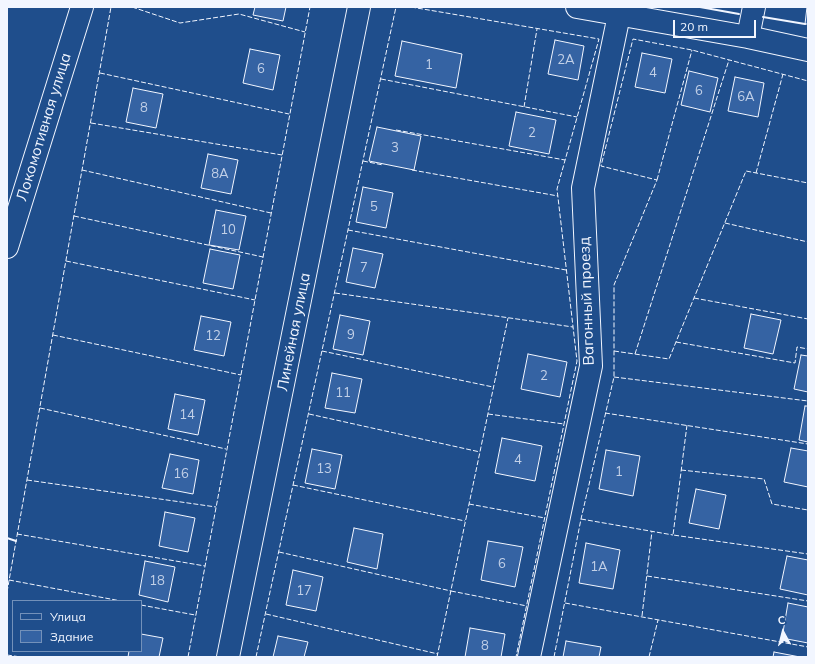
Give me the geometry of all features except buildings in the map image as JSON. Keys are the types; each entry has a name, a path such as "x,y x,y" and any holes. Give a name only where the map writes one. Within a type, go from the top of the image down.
{"street":[{"name":"Локомотивная улица","path":"7,247 82,7"},
{"name":"Линейная улица","path":"228,657 360,7"},
{"path":"577,7 748,37 808,50"},
{"path":"748,37 754,7"},
{"name":"Вагонный проезд","path":"529,657 591,366 583,188 619,15"}],"fence":[{"path":"7,592 111,7"},
{"path":"132,7 180,23 239,14 305,32"},
{"path":"188,657 310,7"},
{"path":"256,657 396,7"},
{"path":"411,7 599,39 557,189 577,361 516,657"},
{"path":"524,107 537,29"},
{"path":"554,657 581,519 614,377 614,285 657,180 601,166 633,39 692,50 808,81"},
{"path":"657,180 692,50"},
{"path":"635,354 729,60"},
{"path":"100,73 289,114"},
{"path":"756,173 783,74"},
{"path":"381,79 577,117"},
{"path":"91,123 282,155"},
{"path":"396,130 565,160"},
{"path":"363,161 383,165"},
{"path":"82,170 271,213"},
{"path":"412,170 558,196"},
{"path":"614,351 669,359 746,171 808,183"},
{"path":"74,216 263,257"},
{"path":"725,223 808,242"},
{"path":"348,230 566,270"},
{"path":"66,261 255,300"},
{"path":"335,293 573,327"},
{"path":"694,298 808,319"},
{"path":"437,657 508,318"},
{"path":"53,335 241,375"},
{"path":"676,342 795,363 797,347 808,349"},
{"path":"322,351 493,387"},
{"path":"614,377 808,401"},
{"path":"40,408 226,449"},
{"path":"605,413 808,444"},
{"path":"309,414 480,452"},
{"path":"488,414 564,424"},
{"path":"687,425 673,535 808,554"},
{"path":"681,470 764,479 772,504 808,510"},
{"path":"27,480 216,507"},
{"path":"293,485 465,521"},
{"path":"469,504 545,518"},
{"path":"581,519 673,535"},
{"path":"642,616 652,531"},
{"path":"17,534 205,566"},
{"path":"279,552 451,591"},
{"path":"647,576 808,601"},
{"path":"9,580 116,600"},
{"path":"451,591 527,606"},
{"path":"565,603 808,647"},
{"path":"142,605 195,615"},
{"path":"266,614 438,654"},
{"path":"649,657 658,620"},
{"path":"7,655 21,657"}],"wall":[{"path":"700,7 739,14"},
{"path":"763,17 805,24"},
{"path":"7,538 16,541"}]}
